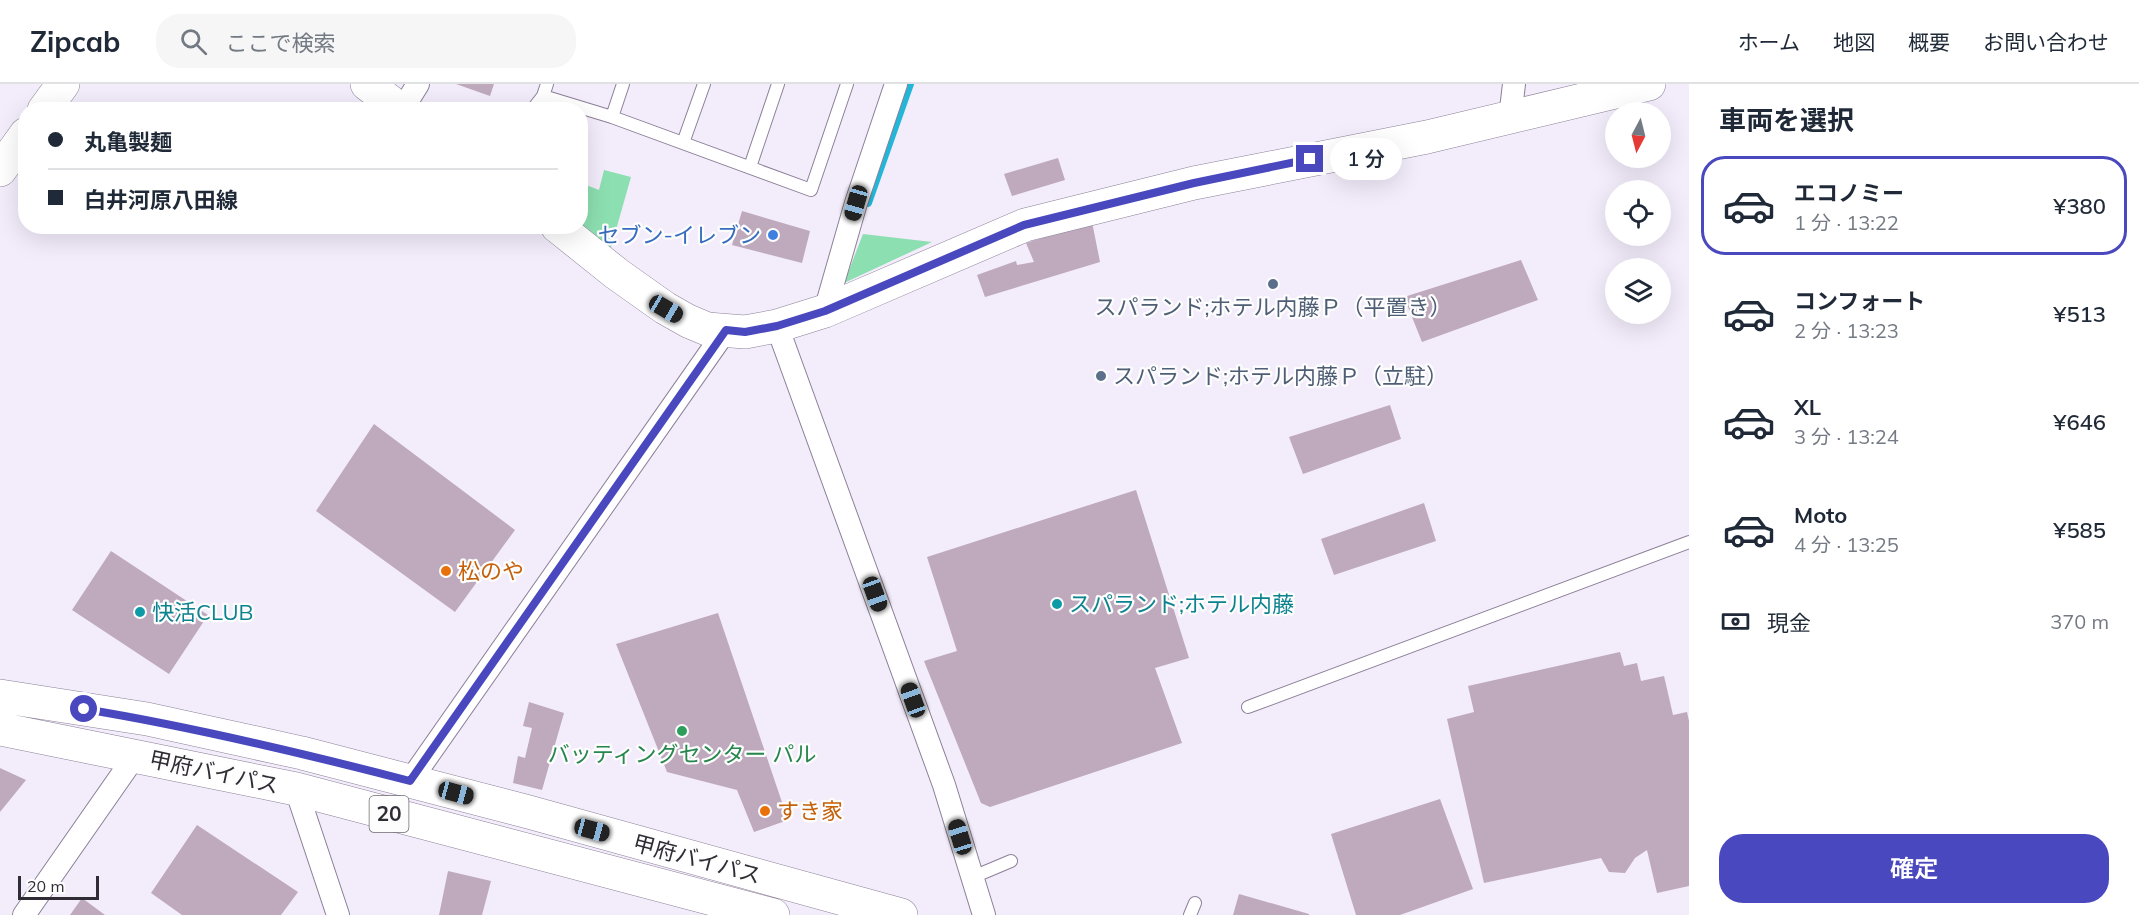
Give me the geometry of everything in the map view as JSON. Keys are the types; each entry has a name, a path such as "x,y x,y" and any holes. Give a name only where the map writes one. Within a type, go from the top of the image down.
{"main road":[{"path":"50,102 63,84"},
{"path":"367,84 391,102"},
{"path":"568,234 666,309 707,329 745,332 777,326 825,311 1024,225 1194,183 1510,118 1649,84"},
{"path":"0,171 18,145"},
{"name":"甲府バイパス","path":"0,696 147,719 302,753 901,915"},
{"name":"甲府バイパス","path":"0,729 296,789 773,915"}],"street":[{"path":"406,102 418,84"},
{"path":"825,311 856,203 896,84"},
{"path":"1510,118 1514,84"},
{"path":"777,326 944,785 984,915"},
{"path":"410,781 726,330"},
{"path":"24,915 135,756"},
{"path":"296,789 338,915"}],"lane":[{"path":"612,117 622,84"},
{"path":"683,143 704,84"},
{"path":"750,167 778,84"},
{"path":"588,107 811,190 847,84"},
{"path":"545,90 575,102"},
{"path":"1248,707 1689,542"},
{"path":"973,877 1011,861"},
{"path":"1190,915 1195,903"}],"green space":[{"path":"604,170 631,177 610,251 588,232 588,186 599,190"},
{"path":"863,234 932,242 844,283"}],"building":[{"path":"456,84 494,84 490,96"},
{"path":"1058,158 1065,180 1012,196 1004,174"},
{"path":"742,211 810,231 802,263 732,245"},
{"path":"1092,222 1100,262 985,297 977,275 1016,261 1017,265 1034,262 1026,243"},
{"path":"1521,260 1538,300 1422,342 1404,297"},
{"path":"1390,405 1401,439 1303,474 1289,437"},
{"path":"374,424 515,530 455,612 316,511"},
{"name":"スパランド;ホテル内藤","path":"1136,490 1189,658 1155,668 1182,743 990,807 981,803 924,661 957,651 927,557"},
{"path":"1424,503 1436,541 1334,575 1321,539"},
{"name":"快活CLUB","path":"111,551 208,615 169,674 72,610"},
{"path":"718,613 788,820 754,832 737,790 667,772 616,644"},
{"path":"1620,652 1624,666 1637,663 1641,681 1664,676 1673,715 1687,712 1689,721 1689,886 1657,893 1647,850 1635,858 1625,873 1609,872 1601,858 1484,883 1447,719 1474,712 1468,686"},
{"path":"529,702 564,713 542,790 513,783 518,756 525,758 532,728 523,726"},
{"path":"0,768 26,780 0,812"},
{"path":"1440,799 1473,889 1400,915 1356,915 1331,834"},
{"path":"197,825 298,892 281,915 182,915 151,893"},
{"path":"448,871 491,881 482,915 439,915"},
{"path":"1239,894 1309,914 1309,915 1233,915"},
{"path":"82,898 105,915 70,915"}],"waterway":[{"path":"868,203 910,84"}],"place":[{"name":"セブン-イレブン","path":"773,235"},
{"name":"スパランド;ホテル内藤Ｐ（平置き）","path":"1273,284"},
{"name":"スパランド;ホテル内藤Ｐ（立駐）","path":"1101,376"},
{"name":"松のや","path":"446,571"},
{"name":"スパランド;ホテル内藤","path":"1057,604"},
{"name":"快活CLUB","path":"140,612"},
{"name":"バッティングセンター パル","path":"682,731"},
{"name":"すき家","path":"765,811"}],"route":[{"path":"84,709 147,719 302,753 410,781 726,330 745,332 777,326 825,311 1024,225 1194,183 1310,159"}]}
